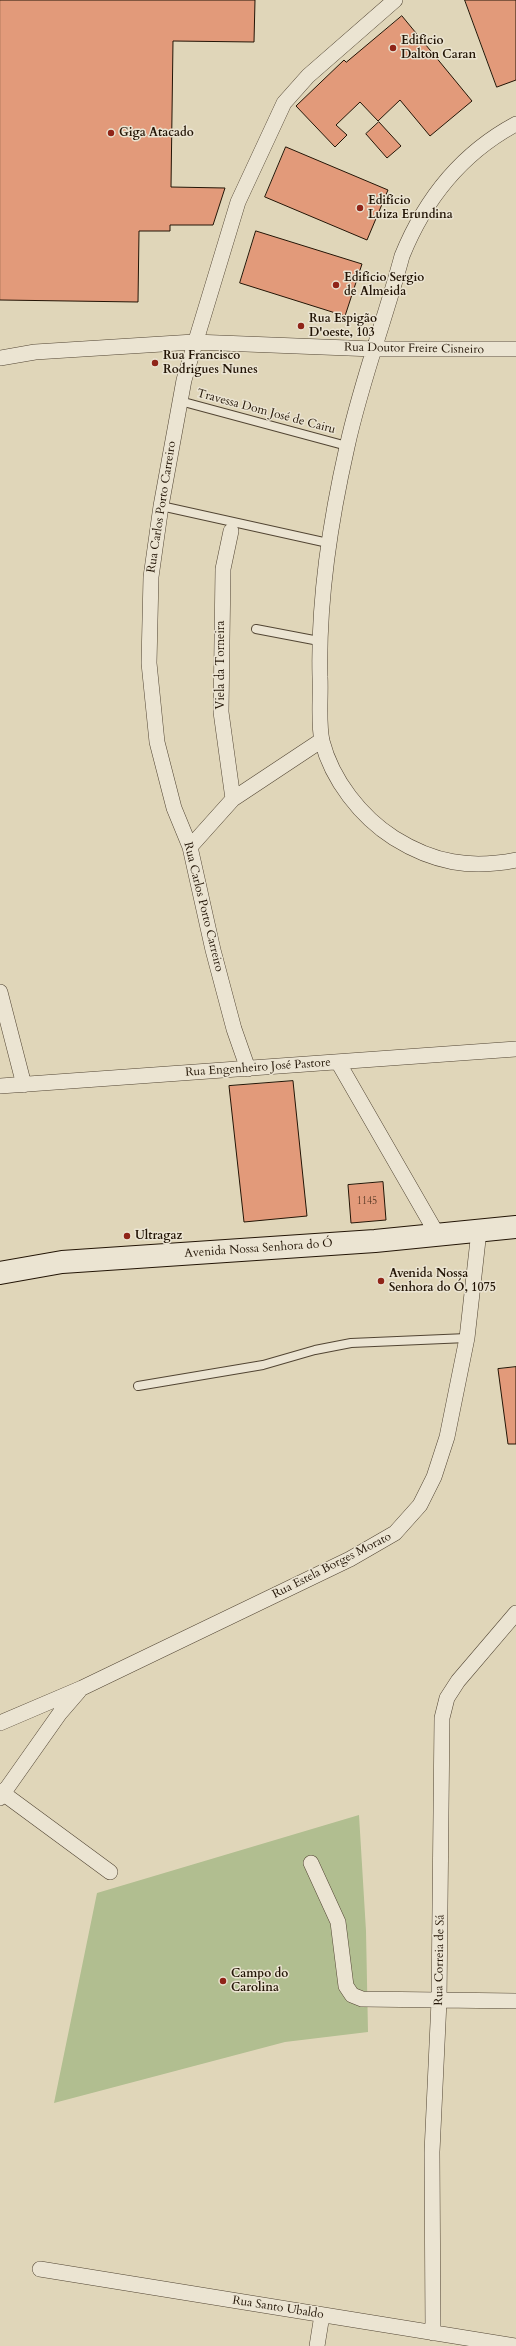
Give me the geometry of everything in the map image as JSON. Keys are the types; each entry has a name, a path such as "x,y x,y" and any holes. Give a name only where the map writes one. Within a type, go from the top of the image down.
{"main road":[{"name":"Avenida Nossa Senhora do Ó","path":"0,1273 62,1262 516,1227"}],"street":[{"name":"Rua Carlos Porto Carreiro","path":"248,1069 234,1029 212,950 190,847 174,808 165,776 152,708 148,628 151,576 161,506 180,401 194,342 238,202 284,103 308,76 395,0"},
{"path":"516,124 501,132 465,159 432,198 413,229 402,256 347,446 328,543 319,641 322,740 335,773 354,804 381,830 412,849 448,862 488,866 516,860"},
{"name":"Rua Doutor Freire Cisneiro","path":"0,358 35,352 194,342 374,349 516,350"},
{"name":"Viela da Torneira","path":"231,531 223,569 221,712 233,799"},
{"path":"190,847 233,799 322,740"},
{"path":"0,992 24,1085"},
{"name":"Rua Engenheiro José Pastore","path":"0,1086 516,1049"},
{"path":"338,1062 437,1234"},
{"name":"Rua Estela Borges Morato","path":"0,1723 82,1688 350,1559 395,1533 420,1505 434,1478 447,1437 466,1338 479,1231"},
{"name":"Rua Correia de Sá","path":"433,2333 432,2152 439,2001 442,1718 447,1698 458,1682 516,1612"},
{"path":"82,1688 60,1713 1,1793 110,1872"},
{"path":"311,1863 338,1922 343,1975 346,1986 352,1995 362,1999 516,2001"},
{"name":"Rua Santo Ubaldo","path":"40,2269 516,2346"},
{"path":"317,2346 322,2315"}],"lane":[{"name":"Travessa Dom José de Cairu","path":"180,401 347,446"},
{"path":"161,506 328,543"},
{"path":"256,629 319,641"},
{"path":"138,1386 263,1364 315,1350 351,1343 466,1338"}],"green space":[{"name":"Campo do Carolina","path":"359,1815 366,1931 368,2032 285,2042 54,2103 97,1893"}],"building":[{"path":"0,0 255,0 254,42 173,41 171,187 225,188 213,225 170,225 170,231 139,231 138,302 0,300"},
{"path":"465,0 516,0 516,80 497,87"},
{"path":"402,16 472,101 430,136 400,100 378,121 360,102 336,125 347,135 335,147 296,106 344,60 346,62"},
{"path":"379,122 401,146 387,158 366,134"},
{"path":"286,147 388,190 367,240 265,197"},
{"path":"256,231 362,264 345,316 240,283"},
{"path":"293,1081 307,1216 244,1222 229,1086"},
{"path":"383,1182 386,1220 351,1223 348,1185"},
{"path":"516,1367 516,1444 508,1444 498,1369"}],"place":[{"name":"Edifício Dalton Caran","path":"393,48"},
{"name":"Giga Atacado","path":"111,133"},
{"name":"Edifício Luiza Erundina","path":"360,208"},
{"name":"Edifício Sergio de Almeida","path":"336,285"},
{"name":"Rua Espigão D'oeste, 103","path":"301,326"},
{"name":"Rua Francisco Rodrigues Nunes","path":"155,363"},
{"name":"Ultragaz","path":"127,1236"},
{"name":"Avenida Nossa Senhora do Ó, 1075","path":"381,1281"},
{"name":"Campo do Carolina","path":"223,1981"}]}
